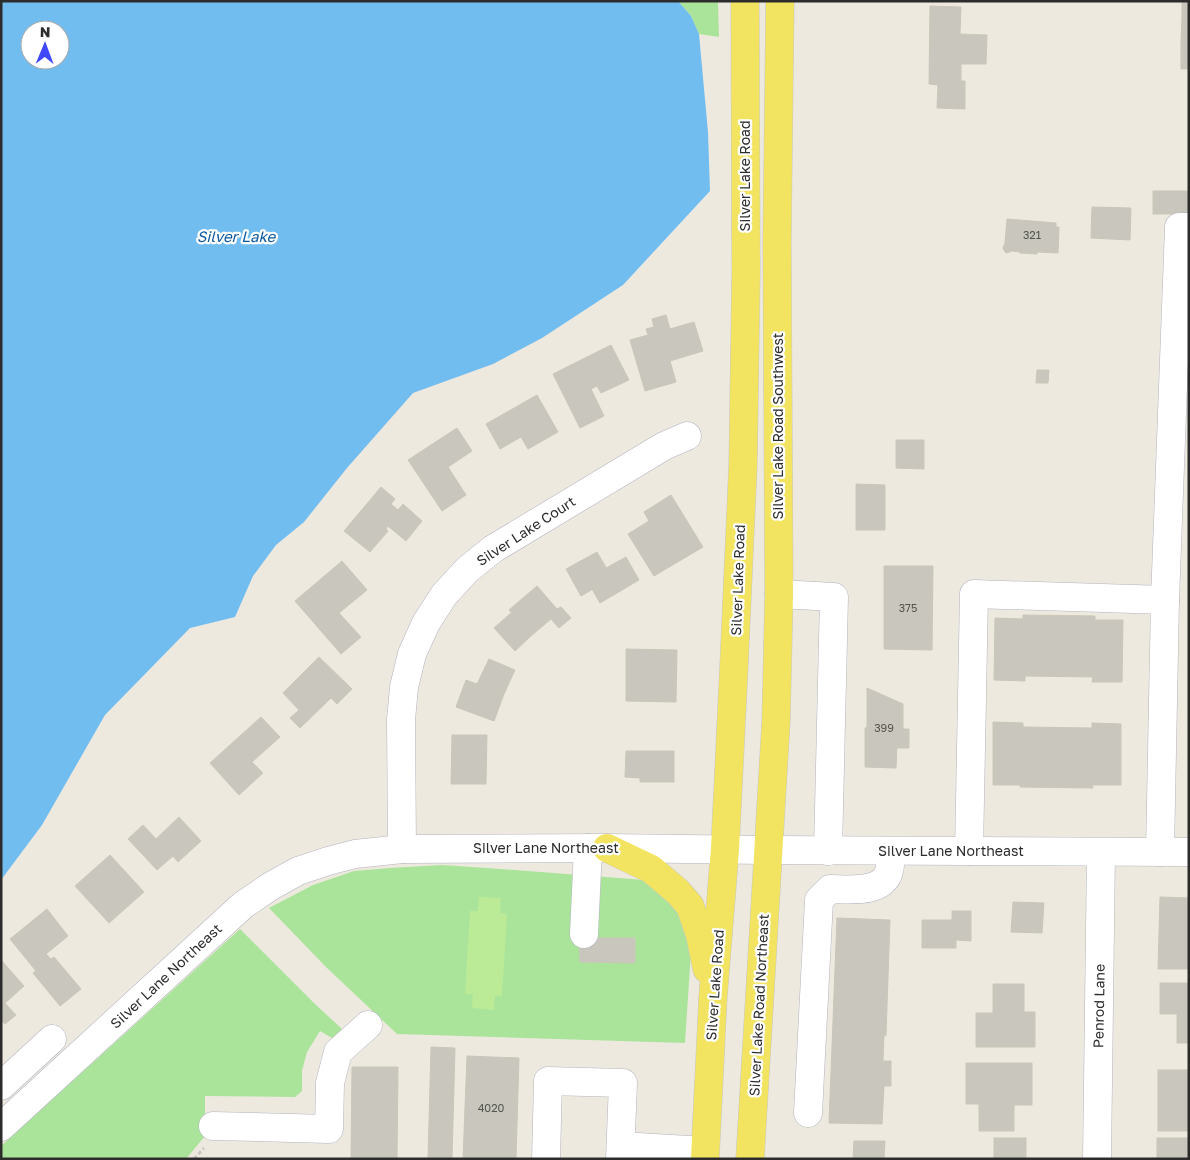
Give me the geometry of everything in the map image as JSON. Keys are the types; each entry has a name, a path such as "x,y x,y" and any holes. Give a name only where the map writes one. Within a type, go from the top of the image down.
{"main road":[{"name":"Silver Lake Road","path":"705,1155 713,997 725,849 743,456 746,272 745,1"},
{"name":"Silver Lake Road Southwest","path":"768,850 776,722 779,594 777,232 780,1"},
{"path":"598,848 651,869 678,892 690,906 700,935 713,997"},
{"name":"Silver Lake Road Northeast","path":"750,1159 768,850"}],"street":[{"path":"1160,852 1165,600 1179,227 1189,227"},
{"name":"Silver Lake Court","path":"402,849 401,720 404,687 412,654 426,623 444,595 466,570 493,549 656,451 687,436"},
{"path":"779,594 834,597 828,851"},
{"path":"970,851 974,594 1165,600"},
{"name":"Silver Lane Northeast","path":"1,1127 243,905 264,890 298,871 355,854 402,849 598,848 1189,852"},
{"path":"584,934 598,848"},
{"path":"808,1113 819,900 830,889 869,888 879,885 886,878 890,870 891,851"},
{"name":"Penrod Lane","path":"1097,1159 1101,852"},
{"path":"213,1126 329,1129 330,1083 338,1052 368,1025"},
{"path":"1,1086 52,1039"},
{"path":"546,1159 548,1081 622,1083 621,1153 705,1155"}],"green space":[{"path":"678,1 718,1 719,37 699,34 691,16"},
{"path":"442,865 645,880 680,906 691,952 685,1043 397,1034 327,968 269,908 313,885 354,871"},
{"path":"479,897 501,898 500,913 507,914 502,996 495,996 494,1010 472,1008 473,994 465,994 470,911 478,911"},
{"path":"240,929 344,1032 339,1042 320,1031 307,1052 302,1071 302,1091 295,1097 205,1096 205,1136 186,1159 1,1159 1,1146"}],"water":[{"name":"Silver Lake","path":"1,1 678,1 691,16 699,34 708,132 710,191 623,285 542,338 493,364 413,393 347,468 304,522 276,545 253,576 235,617 190,628 105,715 42,825 1,880"}],"building":[{"path":"1182,1 1189,1 1189,17 1182,17"},
{"path":"930,6 961,7 960,34 987,35 986,64 961,64 961,81 965,81 965,109 937,108 938,85 929,84"},
{"path":"1182,17 1189,17 1189,44 1181,44"},
{"path":"1181,44 1189,44 1189,69 1181,69"},
{"path":"1153,191 1189,191 1189,214 1153,214"},
{"path":"1092,207 1131,208 1130,240 1091,238"},
{"path":"1007,219 1056,223 1056,227 1059,227 1058,253 1005,252 1003,248"},
{"path":"666,315 670,329 694,322 703,351 670,361 676,382 645,391 630,340 648,335 646,329 654,327 652,319"},
{"path":"611,345 629,380 601,393 597,386 591,389 604,416 580,428 553,374"},
{"path":"1037,370 1049,370 1048,383 1036,383"},
{"path":"537,395 558,432 528,449 521,437 500,449 486,424"},
{"path":"457,428 472,451 448,467 466,495 442,511 408,460"},
{"path":"896,440 924,440 924,469 896,468"},
{"path":"856,484 885,485 885,530 856,530"},
{"path":"381,487 395,499 391,504 398,510 403,504 422,521 406,541 388,526 386,529 388,531 370,552 344,531"},
{"path":"671,495 703,547 654,576 628,534 649,521 644,512"},
{"path":"597,552 612,578 581,596 566,569"},
{"path":"626,557 639,580 600,603 592,589 612,578 606,568"},
{"path":"342,561 367,590 339,613 361,637 341,654 295,601"},
{"path":"884,566 933,566 932,650 884,649"},
{"path":"537,586 557,609 561,607 571,618 559,628 551,619 532,635 509,610"},
{"path":"511,613 532,635 515,651 494,628"},
{"path":"1023,615 1095,616 1095,620 1123,620 1122,682 1092,682 1093,677 1025,676 1025,681 994,680 995,618 1023,619"},
{"path":"626,649 677,650 676,702 626,701"},
{"path":"319,657 352,689 337,704 331,698 300,728 290,718 299,710 283,693"},
{"path":"489,659 515,670 504,694 477,684"},
{"path":"466,680 504,694 494,721 456,707"},
{"path":"867,688 903,704 903,729 909,729 909,748 897,748 896,768 865,767"},
{"path":"261,717 280,737 252,762 263,773 239,795 210,763"},
{"path":"993,722 1023,723 1023,727 1092,728 1092,723 1121,724 1121,785 1092,785 1093,788 993,785"},
{"path":"452,735 487,735 486,784 451,784"},
{"path":"626,751 674,751 674,782 640,782 640,778 625,777"},
{"path":"179,817 201,841 178,862 173,856 157,870 128,839 143,825 156,839"},
{"path":"110,855 144,892 109,923 75,886"},
{"path":"1160,897 1189,898 1189,969 1158,969"},
{"path":"1013,902 1044,903 1042,933 1011,932"},
{"path":"47,909 68,936 46,954 51,959 54,957 81,989 60,1006 33,973 36,971 10,939"},
{"path":"952,911 971,911 971,941 956,940 956,948 922,948 922,920 952,920"},
{"path":"837,918 890,920 886,1036 884,1035 883,1061 891,1061 891,1086 884,1086 882,1124 829,1123"},
{"path":"579,938 635,938 635,963 580,962"},
{"path":"1,960 24,986 5,1003 1,999"},
{"path":"1160,983 1189,983 1189,1043 1177,1043 1177,1014 1160,1014"},
{"path":"993,984 1024,984 1024,1012 1035,1012 1035,1047 976,1047 976,1013 993,1013"},
{"path":"1,999 16,1015 5,1024 1,1020"},
{"path":"431,1047 455,1048 452,1159 428,1159"},
{"path":"467,1056 519,1058 516,1159 463,1159"},
{"path":"966,1063 1032,1063 1032,1105 1014,1105 1014,1131 979,1131 979,1104 966,1104"},
{"path":"352,1067 398,1067 397,1159 351,1159"},
{"path":"1158,1070 1189,1070 1189,1131 1158,1131"},
{"path":"994,1138 1026,1138 1026,1159 994,1159"},
{"path":"1157,1138 1189,1138 1189,1159 1157,1159"},
{"path":"854,1141 885,1141 884,1159 853,1159"}]}
